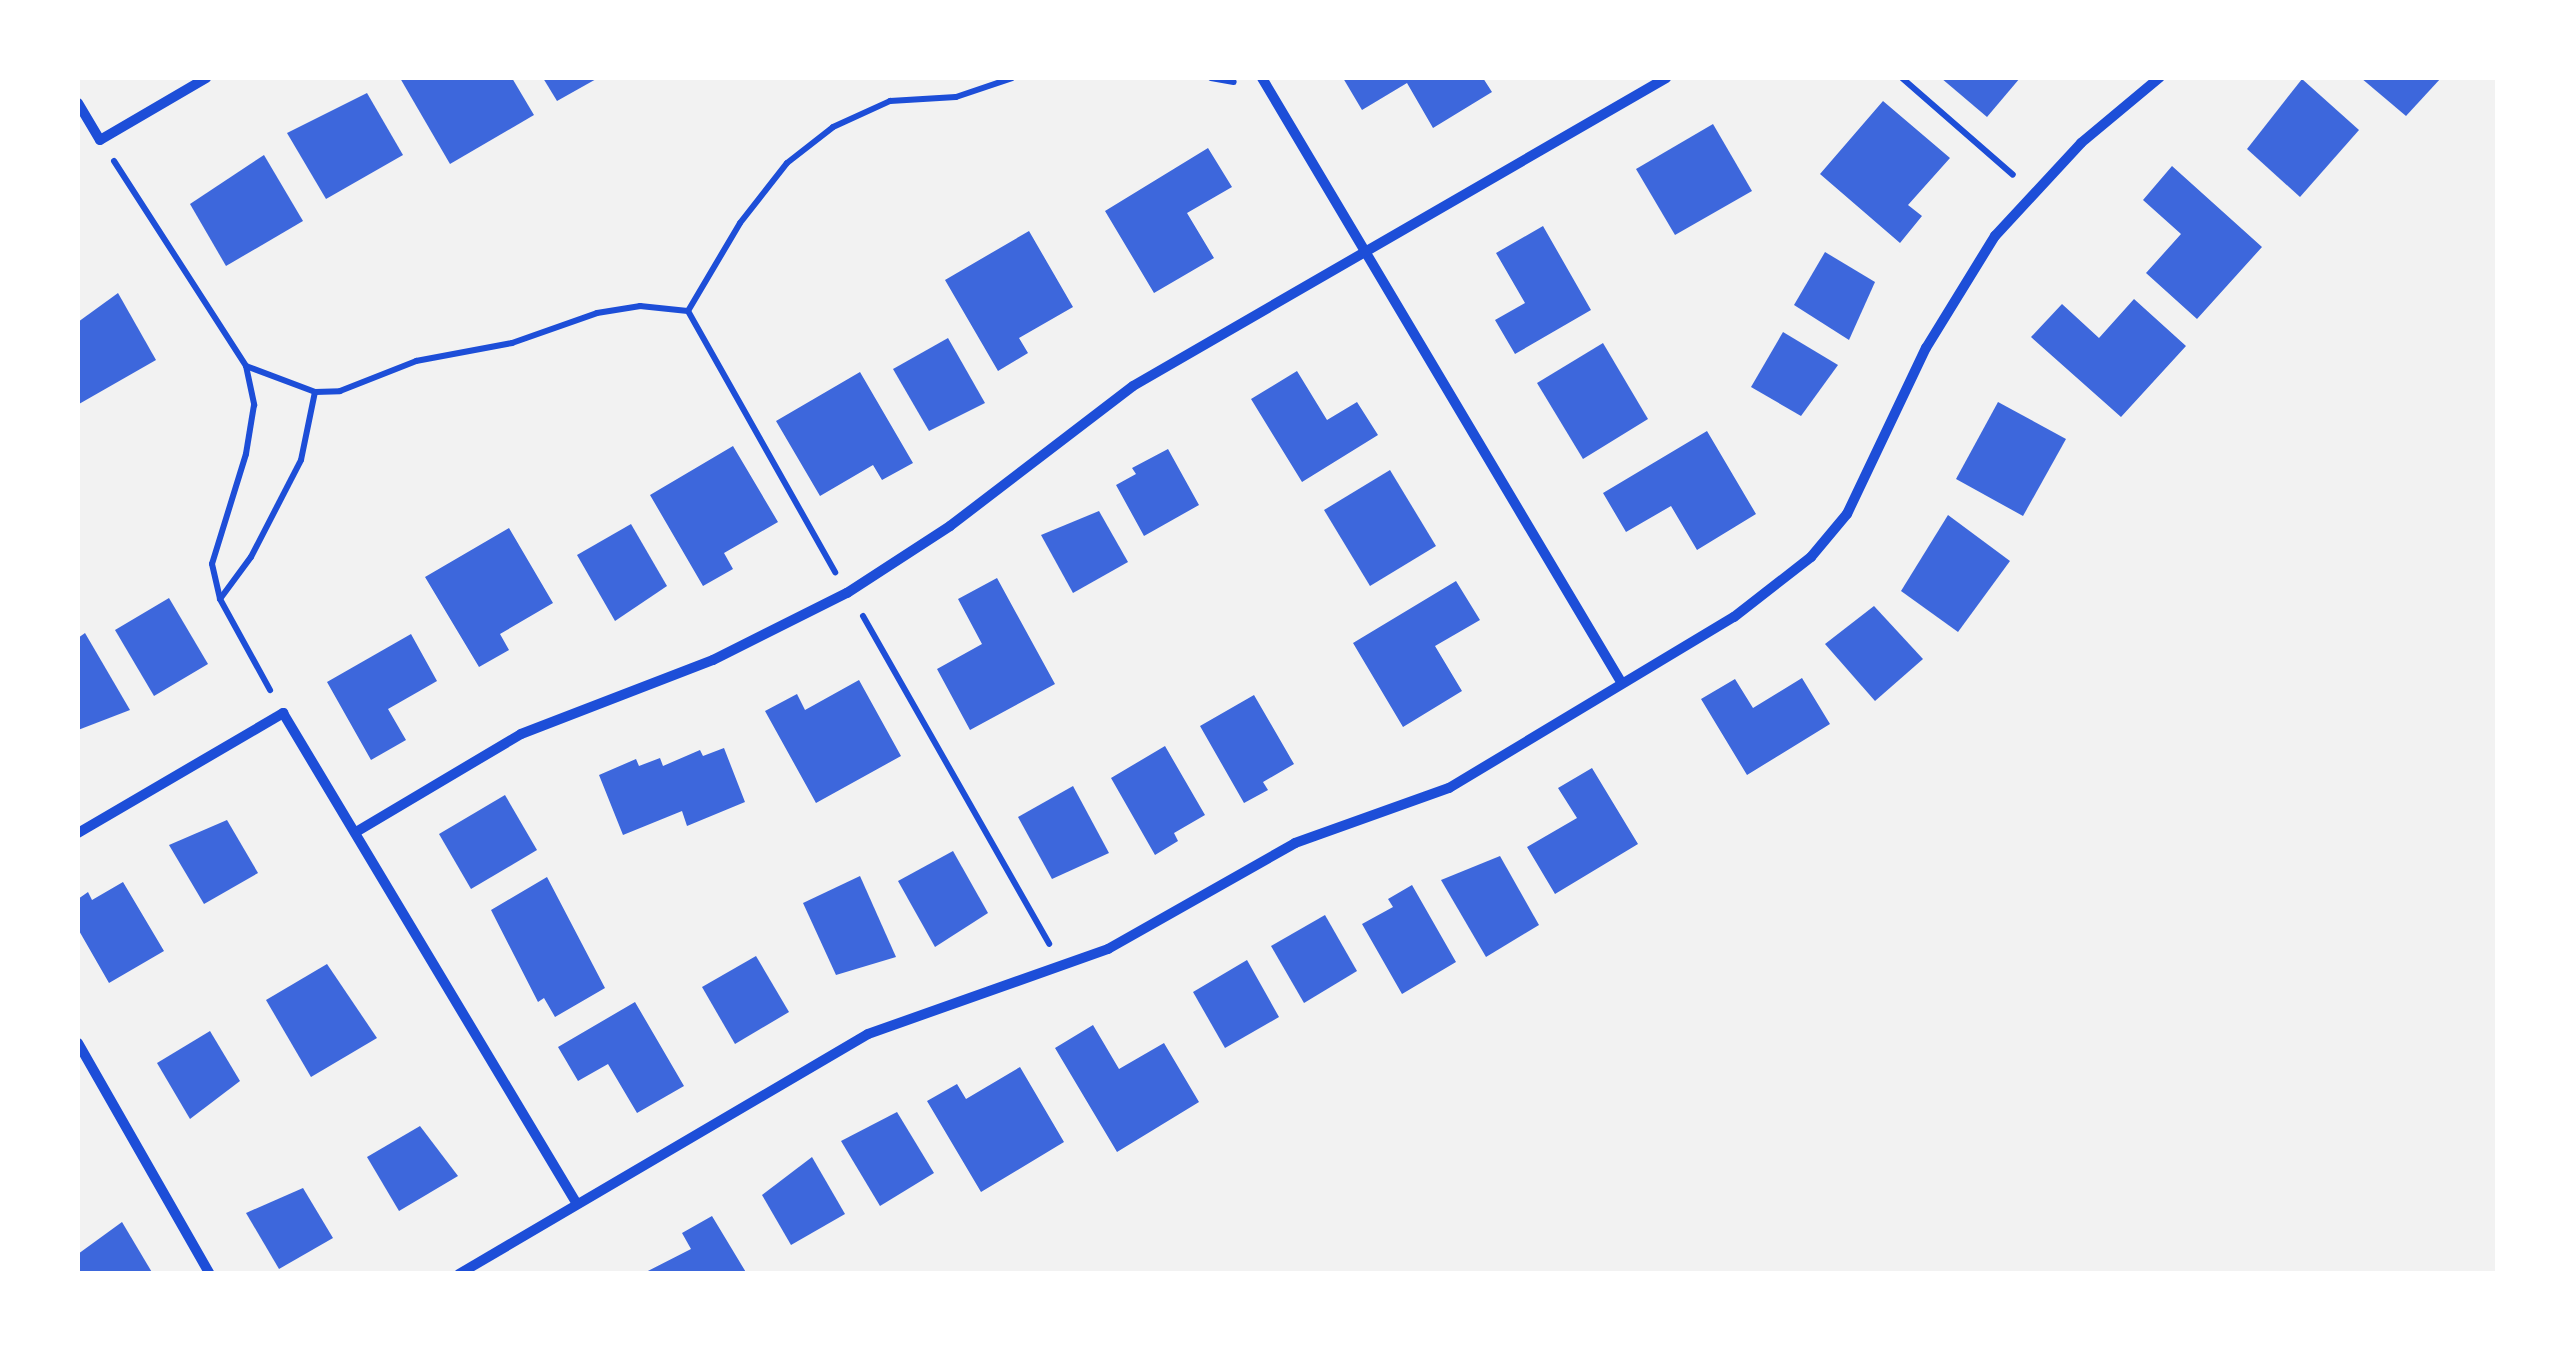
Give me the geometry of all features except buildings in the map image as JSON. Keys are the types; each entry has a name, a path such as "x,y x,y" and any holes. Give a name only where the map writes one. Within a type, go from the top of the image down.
{"street":[{"path":"78,104 100,140 206,78"},
{"path":"1262,78 1620,682"},
{"path":"356,832 521,734 713,660 848,593 950,526 1133,386 1666,78"},
{"path":"459,1274 868,1034 1108,949 1295,843 1449,788 1734,617 1811,557 1870,477 1956,295 2034,191 2108,117 2159,78"},
{"path":"78,834 283,713 577,1204"},
{"path":"78,1043 210,1274"}],"path":[{"path":"688,311 740,223 787,163 833,127 890,102 956,96 1012,78"},
{"path":"1902,78 2034,191"},
{"path":"100,140 246,366 254,405 246,454 212,564 220,599 283,713"},
{"path":"246,366 315,392 340,392 416,361 512,343 596,313 640,306 688,311"},
{"path":"688,311 1060,968"},
{"path":"220,599 251,557 301,460 315,392"}]}
